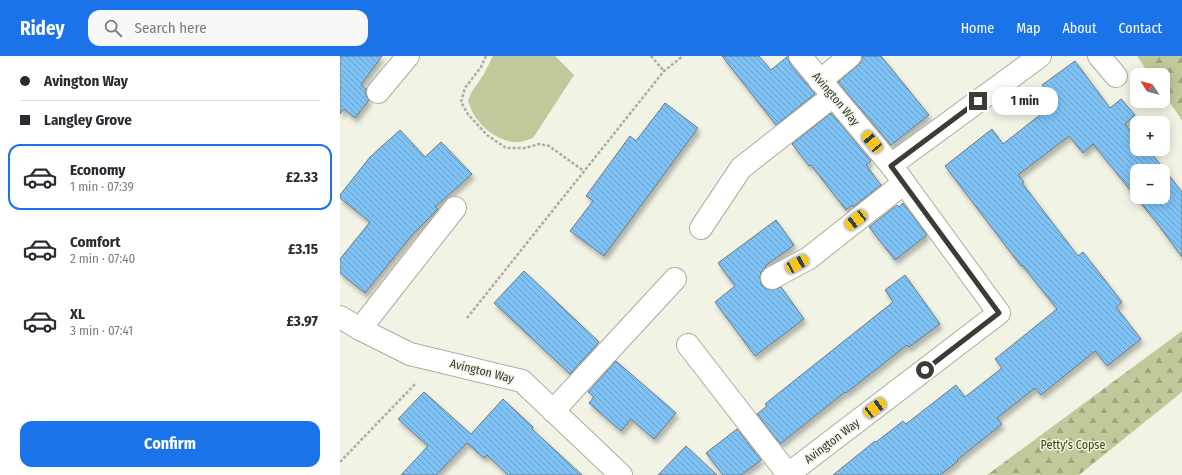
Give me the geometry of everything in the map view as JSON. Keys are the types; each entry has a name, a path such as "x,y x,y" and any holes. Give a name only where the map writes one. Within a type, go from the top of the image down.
{"street":[{"path":"378,92 408,56"},
{"name":"Avington Way","path":"788,475 999,313 891,166 800,56"},
{"path":"701,228 741,168 826,88 850,56"},
{"path":"891,166 1040,56"},
{"path":"1099,56 1116,76"},
{"path":"772,278 809,258 904,183"},
{"path":"360,329 455,208"},
{"path":"553,411 675,279"},
{"name":"Avington Way","path":"340,317 360,329 410,354 522,381 621,475"},
{"path":"688,345 788,475"}],"path":[{"path":"486,56 481,67 466,88 461,102 467,113 487,135 506,148 526,148 539,144 549,146 584,171"},
{"path":"651,56 664,71"},
{"path":"467,318 664,71 683,56"},
{"path":"340,462 418,381"}],"green space":[{"path":"493,56 555,56 574,75 533,138 521,142 502,139 484,128 472,112 468,101 471,93 484,74"},
{"path":"1137,56 1182,56 1182,120 1170,103 1170,68 1145,68"},
{"name":"Petty's Copse","path":"1182,331 1182,392 1079,475 987,475"}],"building":[{"path":"340,56 382,56 361,85 366,89 366,96 369,100 355,118 344,109 340,114"},
{"path":"722,56 759,56 771,70 788,56 790,64 815,94 776,125"},
{"path":"862,56 881,56 929,115 891,145 838,82 862,61"},
{"path":"1075,61 1110,108 1121,99 1135,115 1130,116 1130,120 1125,124 1130,130 1130,156 1154,156 1160,164 1130,164 1130,190 1093,144 1083,153 1069,136 1018,175 1024,182 1022,183 1078,256 1083,252 1122,302 1116,307 1141,339 1107,366 1095,351 1041,395 1035,388 997,418 1002,424 940,475 833,475 875,441 876,442 903,421 906,424 956,385 965,397 1002,368 995,359 1057,309 1022,265 1021,266 945,166 992,129 1003,144 1055,103 1042,85"},
{"path":"665,103 698,128 604,256 570,231 593,201 586,196 630,136 636,141"},
{"path":"831,113 871,161 866,165 881,185 853,207 852,205 846,210 811,165 809,166 792,144"},
{"path":"400,130 425,157 441,142 472,174 435,207 438,209 412,235 365,293 340,273 340,259 370,222 340,198 340,195 370,157"},
{"path":"1170,177 1182,192 1182,257 1142,204 1170,204"},
{"path":"903,203 927,235 895,260 869,227 897,205 899,207"},
{"path":"776,220 794,245 765,266 766,267 761,272 761,284 765,288 771,290 781,287 804,319 755,356 715,302 735,286 718,263"},
{"path":"524,271 599,342 570,374 494,303"},
{"path":"905,275 940,324 909,347 907,345 780,444 757,414 767,406 765,404 893,302 885,290"},
{"path":"616,361 676,413 654,439 631,419 621,431 589,403 594,397 588,392"},
{"path":"424,392 471,434 503,399 533,427 532,429 582,475 508,475 487,455 484,458 467,443 436,475 401,475 428,446 398,419"},
{"path":"737,429 761,460 741,475 723,475 706,453"},
{"path":"686,446 717,475 658,475"}],"route":[{"path":"925,370 999,313 891,166 978,101"}]}
